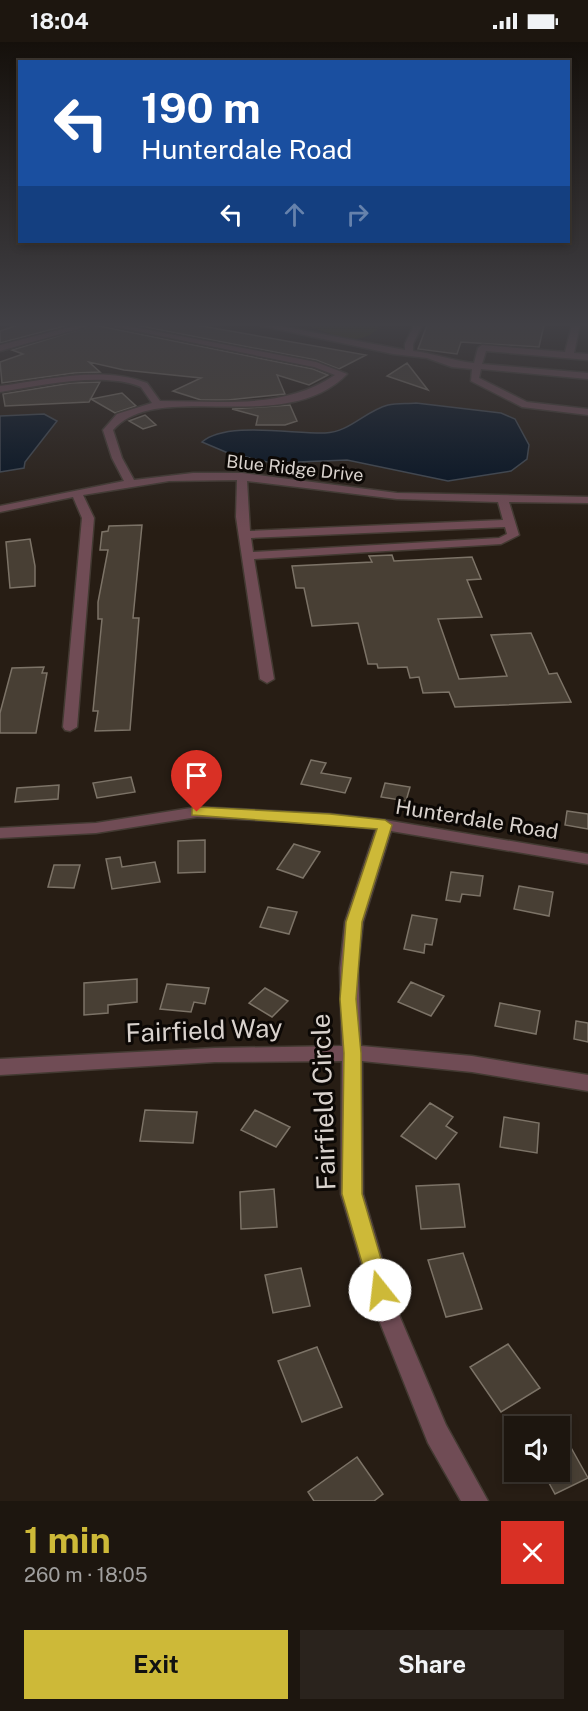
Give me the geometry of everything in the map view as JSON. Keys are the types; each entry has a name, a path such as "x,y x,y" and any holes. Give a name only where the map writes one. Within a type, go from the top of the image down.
{"street":[{"path":"151,393 157,404"},
{"path":"130,483 117,458 108,430 120,416 157,404 290,400 308,393"},
{"path":"502,393 525,405 588,412"},
{"path":"242,476 245,535 267,679"},
{"name":"Blue Ridge Drive","path":"0,508 130,483 192,477 242,476 396,495 588,501"},
{"path":"70,727 88,518 77,494"},
{"path":"248,556 501,542 513,535 503,500"},
{"path":"245,535 509,524"},
{"name":"Hunterdale Road","path":"0,833 96,828 197,812 330,819 385,825 588,859"},
{"name":"Fairfield Circle","path":"385,825 354,922 348,999 352,1053 352,1194 386,1310 437,1434 475,1501"},
{"name":"Fairfield Way","path":"0,1067 214,1055 352,1053 472,1064 588,1083"}],"water":[{"path":"416,403 501,413 515,419 529,445 527,459 511,471 448,481 347,460 272,463 228,453 202,442 213,436 243,430 334,432 391,404"},
{"path":"44,414 57,421 25,462 24,468 0,472 0,416"}],"building":[{"path":"94,393 89,402 5,406 3,394"},
{"path":"122,393 136,406 115,413 91,399"},
{"path":"179,393 285,394 228,400 201,400"},
{"path":"290,405 297,421 285,425 256,425 258,416 232,409"},
{"path":"145,415 156,425 143,429 129,421"},
{"path":"142,525 133,618 139,618 130,730 95,731 98,711 93,711 102,619 98,619 98,602 108,550 100,550 102,532 108,531 109,526"},
{"path":"30,539 35,566 35,586 10,588 6,542"},
{"path":"392,555 394,561 472,557 481,579 467,580 482,617 438,619 459,679 507,676 491,635 531,633 549,674 557,673 571,702 455,707 449,692 423,693 419,677 410,678 407,667 378,668 377,664 368,664 358,623 312,626 304,588 296,588 292,566 372,562 369,556"},
{"path":"44,667 42,673 47,673 36,733 0,733 0,713 12,668"},
{"path":"311,760 326,763 321,773 351,778 345,793 301,784"},
{"path":"202,771 203,785 182,787 181,773"},
{"path":"131,777 135,792 97,798 93,783"},
{"path":"385,783 410,787 406,801 381,797"},
{"path":"59,785 58,799 15,802 17,788"},
{"path":"567,811 588,814 588,829 565,825"},
{"path":"205,840 205,872 178,873 178,841"},
{"path":"294,844 320,852 303,878 277,869"},
{"path":"120,857 122,867 155,862 160,882 112,889 106,859"},
{"path":"54,865 80,865 74,888 48,887"},
{"path":"451,872 483,876 480,896 462,894 460,902 446,900"},
{"path":"519,886 553,892 549,916 514,909"},
{"path":"268,907 297,912 289,934 260,927"},
{"path":"412,915 437,919 432,945 425,944 424,953 404,949"},
{"path":"137,979 137,1002 108,1005 108,1013 84,1015 84,983"},
{"path":"411,982 444,996 431,1016 398,1002"},
{"path":"167,984 209,988 205,1004 194,1002 191,1012 160,1009"},
{"path":"265,988 288,1001 272,1017 249,1003"},
{"path":"500,1003 540,1011 536,1034 495,1026"},
{"path":"576,1021 588,1023 588,1042 574,1039"},
{"path":"430,1103 453,1117 446,1126 457,1133 436,1159 401,1136"},
{"path":"145,1110 197,1112 193,1143 140,1141"},
{"path":"255,1110 290,1127 276,1147 241,1130"},
{"path":"504,1117 539,1123 537,1153 500,1147"},
{"path":"459,1184 465,1227 421,1229 416,1186"},
{"path":"274,1189 277,1227 241,1229 240,1192"},
{"path":"463,1253 482,1309 446,1317 428,1260"},
{"path":"301,1268 310,1306 273,1313 265,1275"},
{"path":"508,1344 540,1388 501,1412 470,1367"},
{"path":"317,1347 342,1407 302,1422 278,1361"},
{"path":"570,1446 588,1478 555,1494 548,1482 570,1482"},
{"path":"357,1457 383,1494 374,1501 314,1501 308,1492"}],"route":[{"path":"197,812 330,819 385,825 354,922 348,999 352,1053 352,1194 380,1290"}]}
